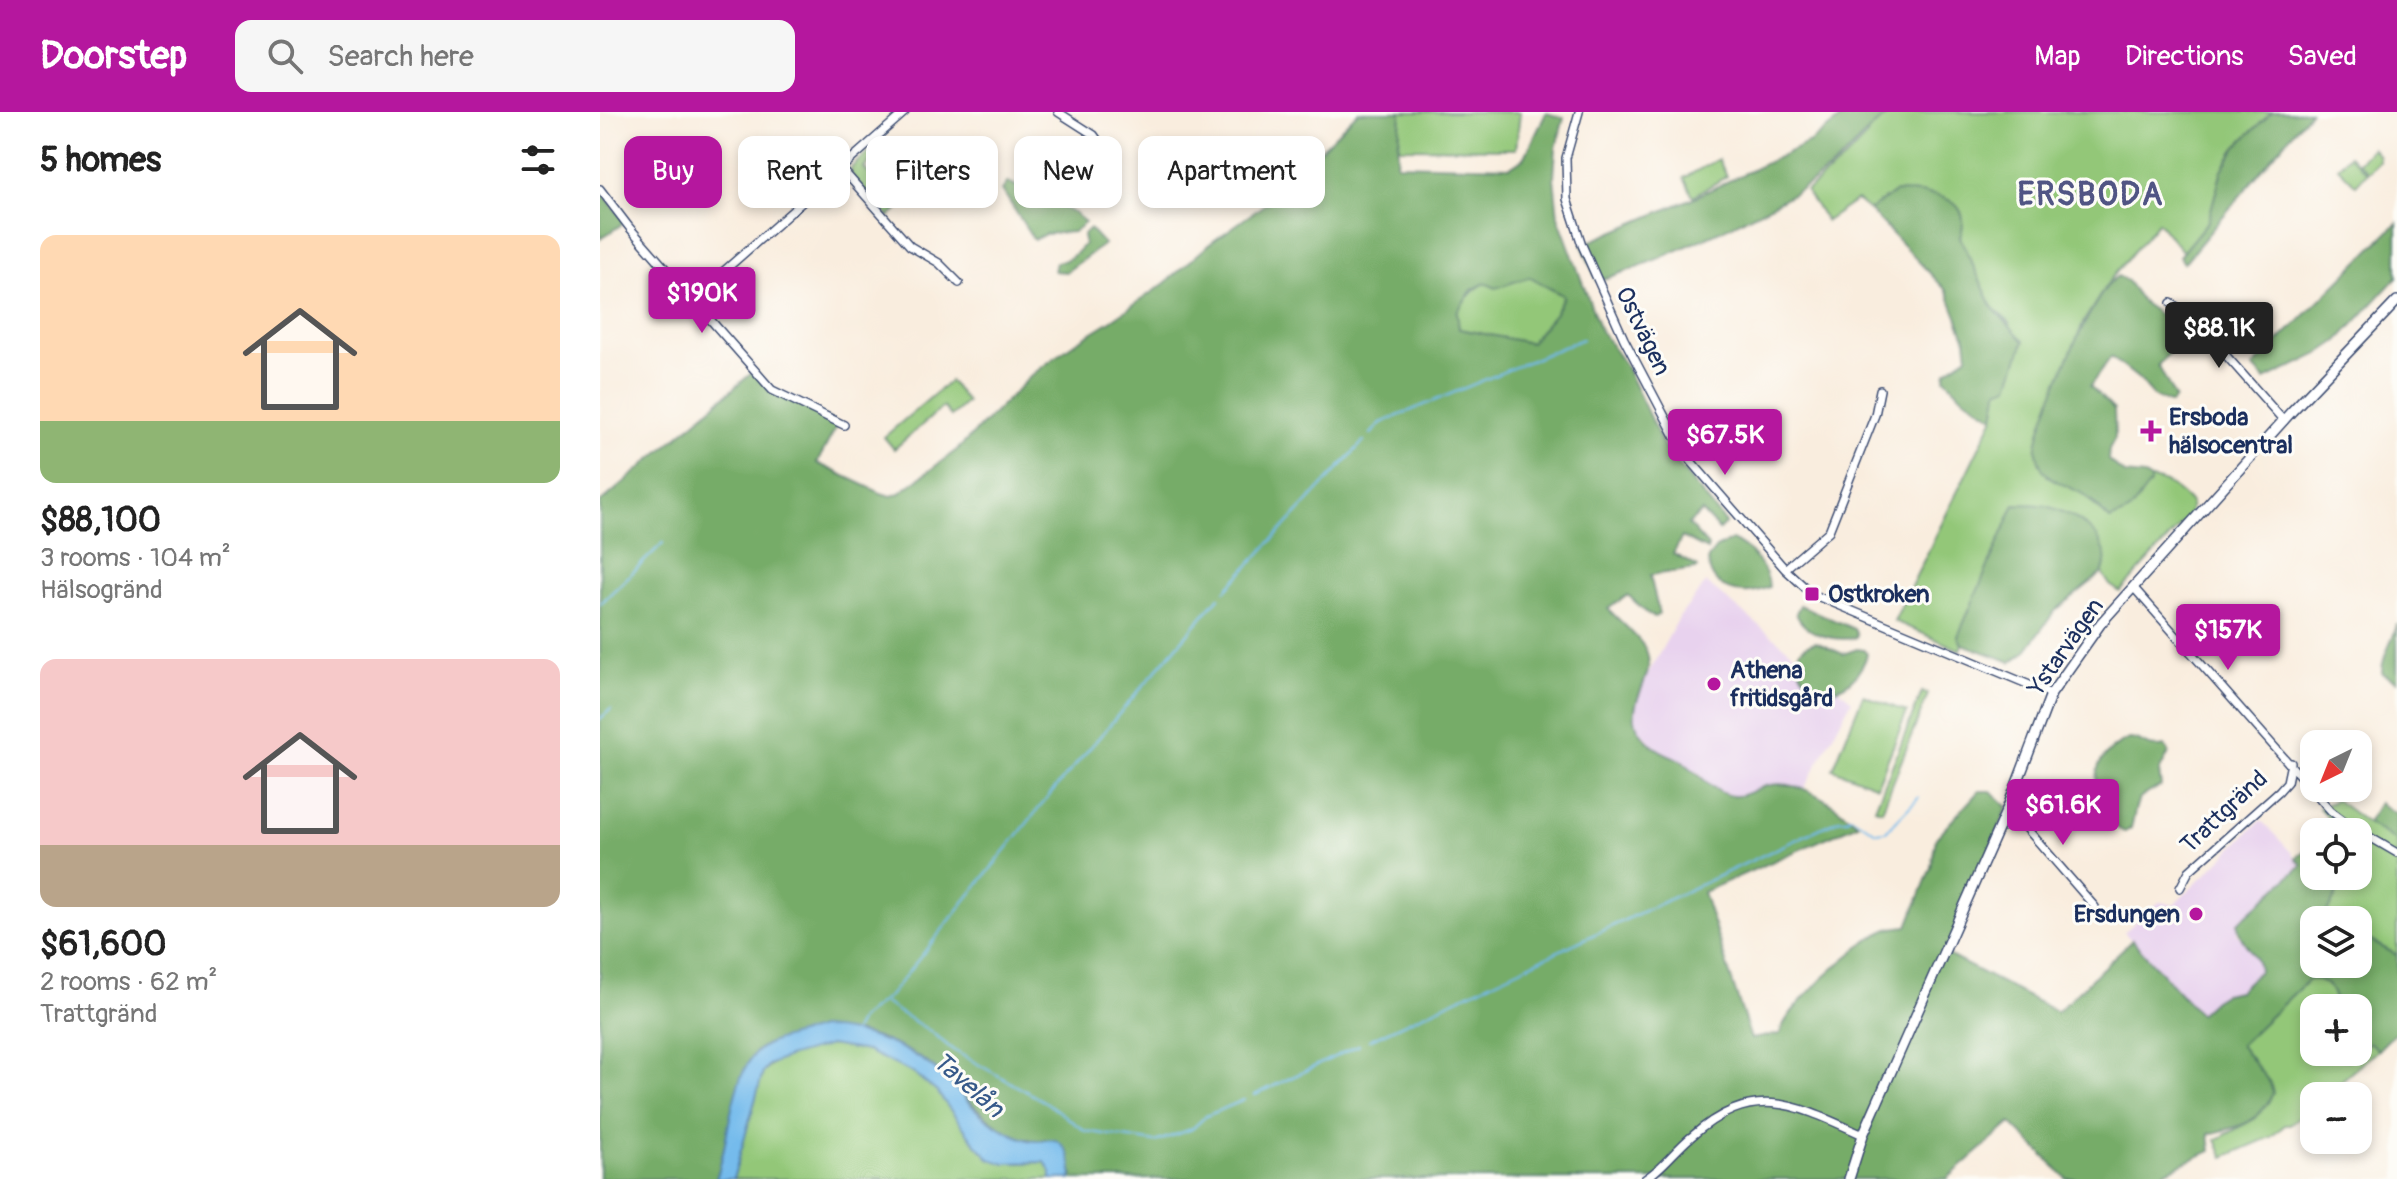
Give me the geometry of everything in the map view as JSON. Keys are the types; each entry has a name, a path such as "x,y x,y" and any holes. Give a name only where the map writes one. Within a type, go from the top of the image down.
{"street":[{"path":"850,160 905,112"},
{"path":"1058,112 1095,136"},
{"name":"Ostvägen","path":"1579,112 1566,158 1567,199 1597,281 1684,453 1785,569 1817,597 2051,694"},
{"path":"850,178 910,246 939,263 959,283"},
{"path":"600,189 629,227 772,390 844,425"},
{"path":"692,299 796,208"},
{"name":"Ystarvägen","path":"1849,1179 1863,1135 2008,807 2051,694 2101,623 2397,301"},
{"path":"2171,303 2192,317 2284,421"},
{"path":"1785,569 1829,531 1875,415 1880,390"},
{"name":"Trattgränd","path":"2134,588 2331,811 2397,853"},
{"name":"Trattgränd","path":"2180,888 2189,871 2287,782 2291,763"},
{"path":"2008,807 2095,907"},
{"path":"1645,1179 1711,1120 1734,1107 1767,1102 1785,1104 1815,1113 1863,1135"}],"shaded area":[{"path":"1706,583 1852,700 1804,789 1774,784 1736,796 1714,790 1699,773 1657,749 1637,727 1634,705 1649,672 1680,616"},
{"name":"Ersdungen","path":"2261,820 2300,862 2300,868 2238,923 2237,934 2259,961 2259,971 2238,991 2214,1000 2199,1015 2124,932 2160,902 2174,905"}],"green space":[{"path":"1358,112 1401,112 1397,164 1510,167 1525,157 1546,113 1564,118 1556,148 1554,177 1558,216 1600,330 1624,363 1665,449 1726,523 1719,530 1702,512 1688,524 1708,546 1707,550 1682,537 1673,554 1698,567 1650,575 1659,614 1655,617 1628,595 1608,609 1646,650 1649,663 1635,711 1636,723 1643,736 1658,749 1686,764 1721,792 1736,796 1771,785 1794,786 1829,802 1858,824 1703,892 1751,1039 1780,1034 1794,1009 1841,962 1884,931 1908,926 1931,867 1936,838 1979,791 1991,791 2008,807 1946,954 2057,1012 2132,940 2199,1014 2224,994 2238,991 2259,971 2241,936 2238,923 2300,867 2300,890 2339,890 2330,906 2300,906 2300,978 2372,978 2372,942 2397,955 2397,1031 2378,1050 2372,1045 2372,994 2333,994 2325,983 2308,980 2240,1045 2270,1083 2273,1093 2261,1112 2239,1126 2209,1134 2211,1151 2149,1179 2067,1179 2011,1123 1947,1179 1071,1179 1073,1175 1067,1151 1046,1139 1031,1140 1000,1127 916,1055 865,1034 838,1032 780,1040 756,1052 741,1078 716,1179 600,1179 600,503 754,371 767,385 838,424 817,463 881,493 891,496 898,494 958,449 1032,375 1165,283 1212,242 1260,208 1325,208 1325,145","holes":["1529,277 1564,296 1555,313 1530,343 1459,329 1457,312 1472,290 1485,283 1496,288"]},
{"path":"1401,112 1520,112 1516,149 1399,148"},
{"path":"1849,112 1892,112 1825,172 1782,200 1676,251 1597,281 1582,245 1693,198 1810,142"},
{"path":"1892,112 2272,112 2237,146 2222,170 2208,221 2183,252 2158,222 2109,281 2084,321 2057,387 2047,476 2082,493 2101,512 2150,484 2150,479 2162,481 2191,503 2189,516 2120,592 2110,585 2102,573 2105,566 2092,534 2082,523 2064,513 1958,636 1962,644 1960,650 1894,621 1994,417 2010,323 1993,308 1959,237 1884,199 1869,210 1857,200 1826,221 1806,191 1845,159 1868,135 1866,132"},
{"path":"2272,112 2310,112 2184,263 2179,256 2208,221 2222,170 2237,146"},
{"path":"2372,148 2379,161 2368,172 2358,162"},
{"path":"866,154 866,192 851,175 851,168"},
{"path":"2349,155 2367,173 2356,185 2338,167"},
{"path":"1718,159 1727,176 1693,196 1684,178"},
{"path":"1008,182 1014,185 1014,208 1063,208 1085,222 1074,232 1045,234 1034,240 1002,190"},
{"path":"600,189 625,222 600,239"},
{"path":"1896,192 1934,195 1955,204 1961,212 1963,223 1960,237 1993,308 2024,341 2009,386 1998,390 1994,417 1962,396 1945,378 1946,371 1968,356 1966,340 1947,291 1869,210"},
{"path":"881,208 899,208 889,217"},
{"path":"2397,223 2397,277 2338,341 2319,354 2265,380 2253,367"},
{"path":"1090,229 1104,244 1066,272 1054,271 1056,262 1068,259 1084,244 1083,234"},
{"path":"2118,276 2127,281 2143,303 2160,315 2198,323 2216,343 2201,354 2178,344 2158,365 2175,398 2171,404 2153,396 2140,380 2111,357 2090,386 2114,410 2115,438 2108,460 2124,474 2150,479 2150,484 2129,512 2110,520 2084,495 2048,475 2040,464 2037,448 2048,408 2082,328 2095,304"},
{"path":"1529,277 1564,295 1555,313 1530,343 1459,329 1456,312 1480,286"},
{"path":"950,381 967,402 951,416 943,407 894,449 884,437"},
{"path":"2015,504 2047,506 2069,515 2099,539 2105,561 2102,573 2055,611 2025,652 2011,662 1962,644 1958,636"},
{"path":"1732,540 1756,559 1769,587 1738,592 1721,585 1714,578 1708,558 1716,548"},
{"path":"1800,605 1854,629 1857,635 1855,638 1837,638 1812,631 1796,613"},
{"path":"2397,624 2397,681 2382,673"},
{"path":"1816,642 1843,654 1857,649 1867,654 1857,673 1841,687 1828,690 1815,686 1799,668 1798,657 1803,648"},
{"path":"1922,692 1928,694 1882,810 1875,808"},
{"path":"1863,695 1907,712 1877,786 1833,769"},
{"path":"2129,739 2152,747 2165,746 2169,753 2159,772 2161,786 2138,802 2131,828 2125,832 2112,822 2102,805 2096,776 2107,754"},
{"path":"2339,802 2360,818 2328,818 2319,808"},
{"path":"2379,803 2397,814 2397,841 2372,826 2370,818"},
{"path":"2372,826 2397,841 2397,955 2372,942 2372,906 2330,906 2338,890 2372,890"},
{"path":"2318,979 2334,994 2300,994 2300,1066 2359,1066 2340,1082 2300,1082 2300,1116 2271,1137 2224,1157 2216,1140 2256,1118 2270,1083 2240,1045 2308,980"},
{"path":"830,1045 867,1051 913,1073 937,1092 990,1159 1019,1163 1045,1162 1051,1179 733,1179 763,1072 785,1057"}],"water":[{"path":"820,1028 870,1036 902,1049 931,1066 978,1112 1001,1128 1027,1140 1057,1141 1070,1158 1071,1179 1051,1179 1045,1162 1002,1163 990,1159 937,1092 913,1073 867,1051 830,1045 768,1065 763,1072 733,1179 716,1179 732,1106 745,1069 754,1055 772,1042"}],"waterway":[{"path":"1371,434 1381,423 1582,339"},
{"path":"1225,591 1364,441"},
{"path":"600,604 663,543"},
{"path":"853,1033 861,1018 890,995 1048,797 1219,597"},
{"path":"600,719 611,709"},
{"path":"1369,1040 1840,819 1851,816 1876,832 1886,831 1919,797"},
{"name":"Tavelån","path":"884,1003 930,1031 953,1050 1047,1103 1085,1131 1155,1142 1192,1129 1206,1116 1244,1100"},
{"path":"1255,1095 1359,1045"}],"place":[{"name":"Ersboda hälsocentral","path":"2151,431"},
{"name":"Ostkroken","path":"1812,594"},
{"name":"Athena fritidsgård","path":"1714,684"},
{"name":"Ersdungen","path":"2196,914"}],"district":[{"name":"ERSBODA","path":"2091,195"}]}
